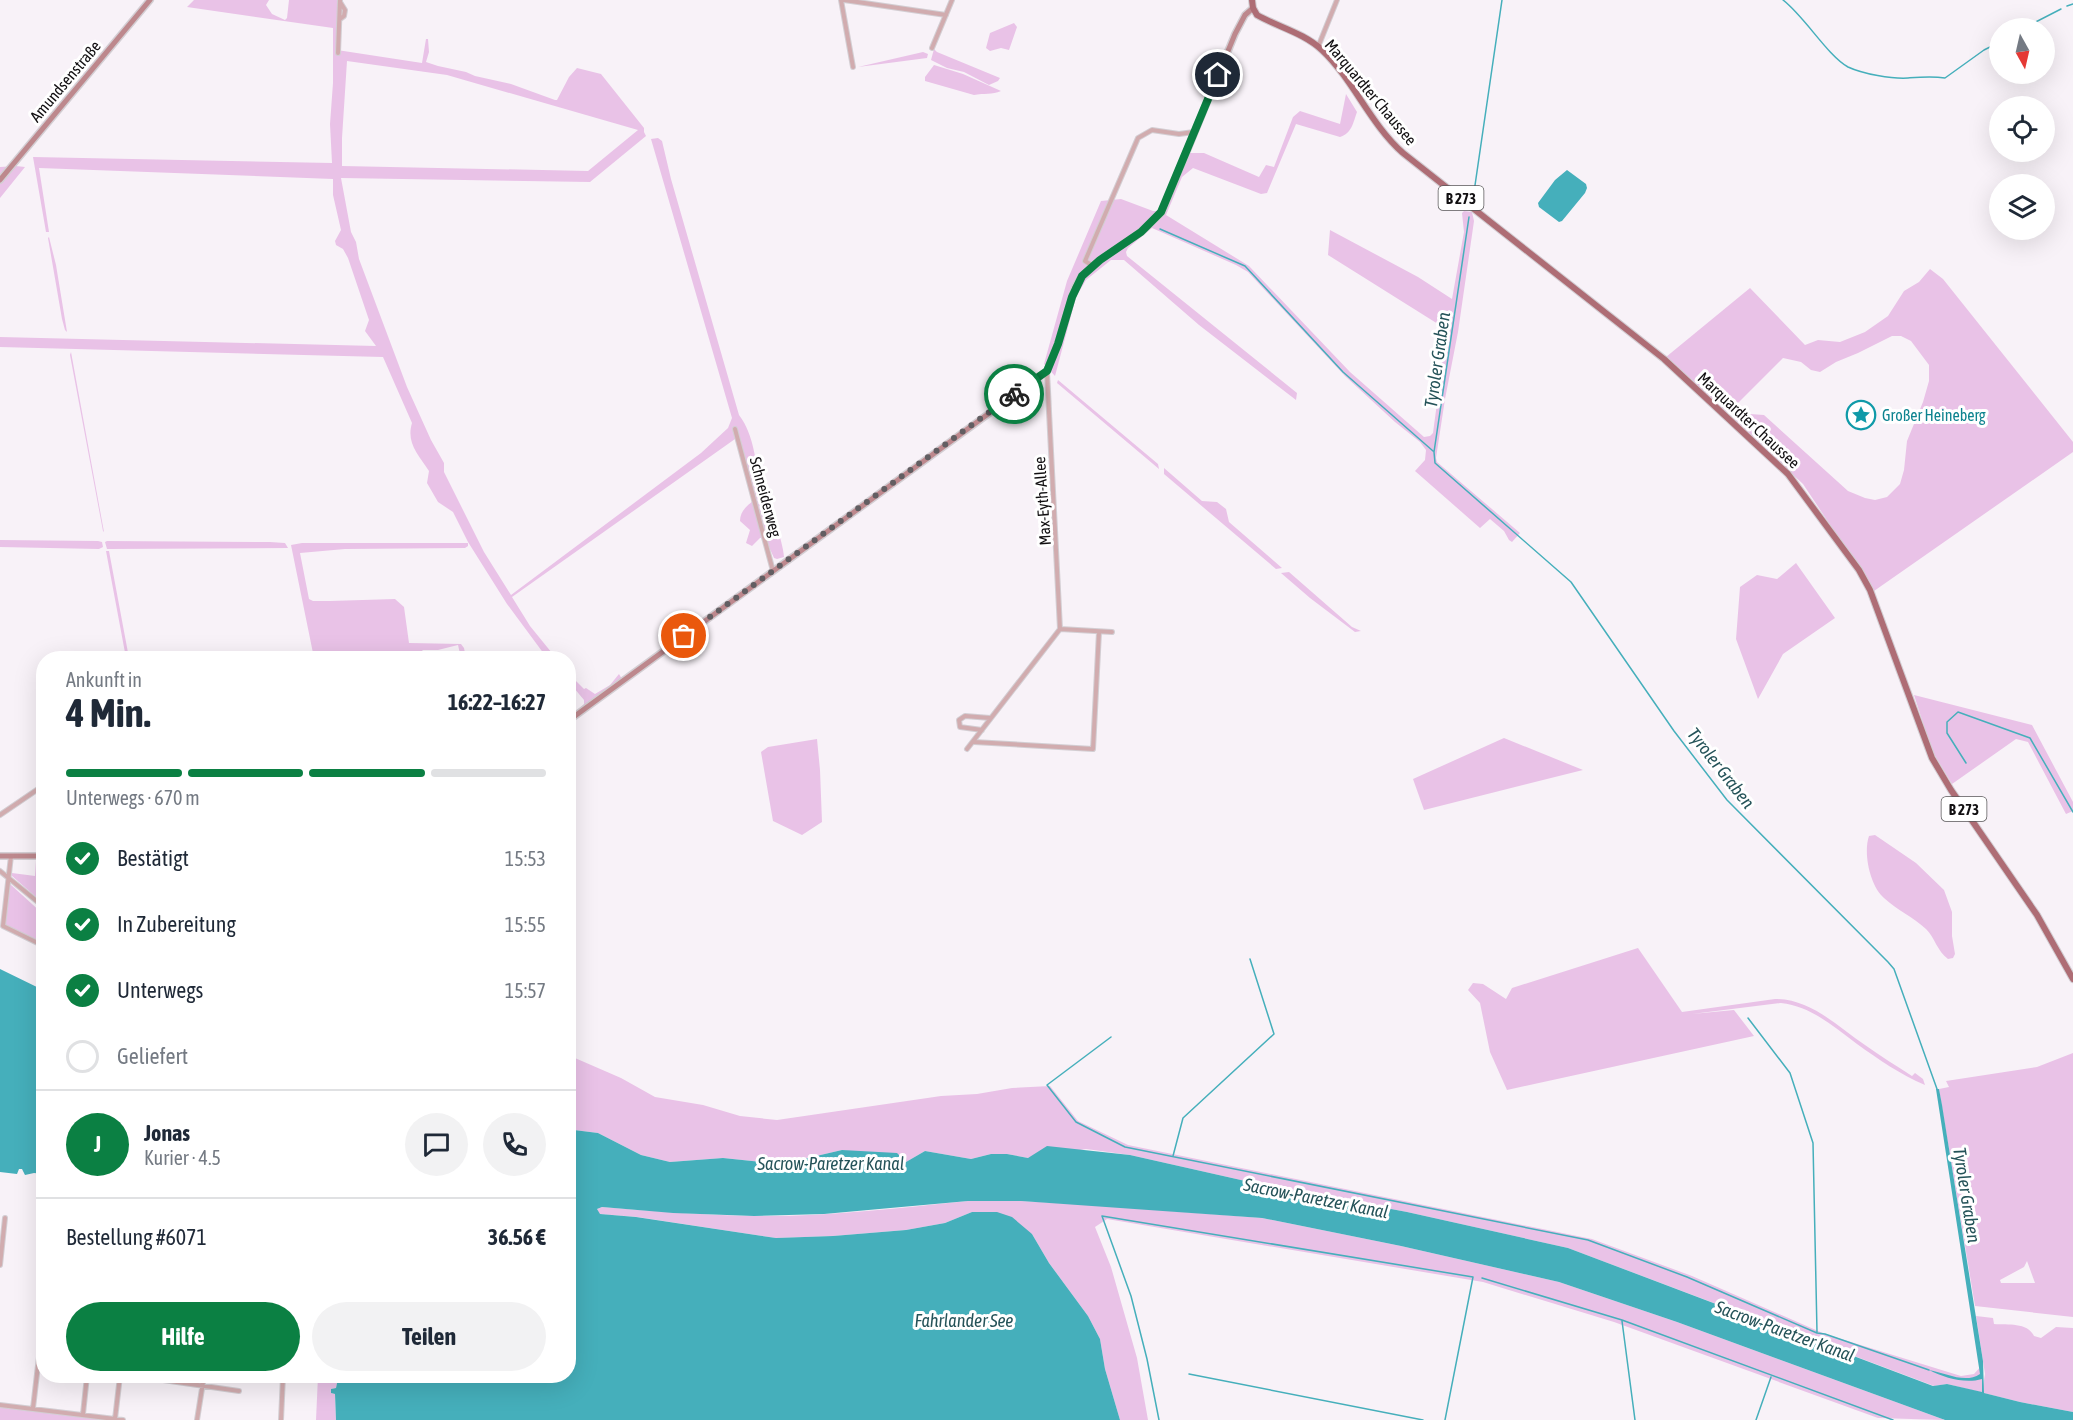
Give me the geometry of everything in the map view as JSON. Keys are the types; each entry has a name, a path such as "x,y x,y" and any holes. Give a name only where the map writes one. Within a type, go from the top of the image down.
{"main road":[{"path":"1252,0 1253,8"},
{"name":"Marquardter Chaussee","path":"1253,8 1260,17 1318,47 1331,60 1384,134 1396,147 1664,359 1788,474 1800,488 1867,584 1925,742 1941,774 2037,915 2073,979"}],"street":[{"name":"Amundsenstraße","path":"0,180 150,0"},
{"path":"853,67 842,0 946,15"},
{"path":"932,48 952,0"},
{"path":"1318,47 1337,0"},
{"path":"338,53 340,1"},
{"path":"576,715 1047,371 1058,344 1075,287 1082,276 1141,232 1161,212 1235,34 1245,15 1253,8"},
{"path":"1093,266 1085,261 1133,145 1138,138 1145,132 1156,129 1179,134 1195,132"},
{"name":"Max-Eyth-Allee","path":"1047,371 1060,629"},
{"name":"Schneiderweg","path":"735,429 773,571"},
{"path":"967,749 1060,629 1112,632"},
{"path":"974,742 1093,749 1100,632"},
{"path":"982,730 960,727 959,720 965,716 991,718"},
{"path":"0,815 36,790"},
{"path":"0,856 36,856"},
{"path":"11,856 3,926 36,941"},
{"path":"0,870 36,900"},
{"path":"0,1265 5,1218"},
{"path":"33,1408 36,1382"},
{"path":"83,1414 86,1383"},
{"path":"115,1419 119,1383"},
{"path":"183,1383 240,1391"},
{"path":"196,1420 203,1383"},
{"path":"281,1420 283,1383"},
{"path":"0,1405 123,1420"}],"shaded area":[{"path":"194,0 269,0 266,5 272,14 285,20 289,0 337,0 337,50 422,63 426,39 428,39 429,52 426,62 511,84 555,100 577,68 601,74 644,128 646,136 590,182 341,178 351,232 356,242 359,259 407,387 444,463 444,472 484,552 511,595 701,453 728,428 732,418 651,139 658,138 662,141 739,415 751,440 762,484 761,489 776,522 784,557 774,558 765,538 760,538 752,546 746,543 750,530 740,521 740,517 744,509 754,500 735,439 512,597 530,626 550,651 542,651 507,604 468,542 453,512 438,502 427,483 429,471 412,442 412,423 383,357 0,347 0,337 376,346 365,331 369,320 348,258 343,249 336,245 335,241 341,230 333,195 333,179 39,168 49,232 46,232 33,157 332,163 330,124 333,28 187,7","holes":["347,61 447,75 638,130 588,171 342,166"]},
{"path":"1014,23 1017,27 1009,50 1001,48 990,51 986,48 990,33"},
{"path":"934,49 1000,78 989,85 964,72 947,68 931,60"},
{"path":"923,52 928,54 927,58 858,67"},
{"path":"934,65 963,74 1001,91 974,95 925,81 925,77"},
{"path":"1346,94 1357,112 1350,130 1340,137 1296,124 1267,193 1261,194 1193,168 1182,177 1166,215 1249,266 1350,372 1424,437 1433,433 1447,327 1438,324 1328,255 1330,230 1418,277 1452,299 1464,232 1462,213 1472,212 1474,221 1458,332 1436,458 1437,462 1520,533 1512,542 1504,531 1490,519 1480,528 1415,471 1425,460 1426,450 1420,442 1345,376 1248,272 1152,228 1128,248 1127,256 1297,393 1296,400 1199,325 1124,260 1111,260 1086,280 1076,297 1055,376 1044,364 1067,281 1101,201 1121,199 1153,211 1163,211 1190,153 1204,153 1259,177 1266,165 1274,167 1293,117 1300,111 1340,124"},
{"path":"0,167 25,167 0,198"},
{"path":"49,237 56,265 67,332 62,319"},
{"path":"1930,269 1943,279 2073,442 2073,452 1874,591 1803,484 1733,419 1733,416 1736,413 1764,415 1848,491 1875,500 1887,497 1900,484 1907,441 1929,381 1929,365 1911,341 1901,336 1892,336 1820,372 1811,370 1801,362 1783,358 1729,412 1726,412 1666,357 1750,288 1805,345 1818,340 1840,342 1865,332 1888,316 1904,291 1919,282"},
{"path":"71,352 104,532 70,355"},
{"path":"1058,380 1158,464 1159,469 1057,383"},
{"path":"1164,468 1202,501 1217,502 1226,509 1229,522 1282,568 1276,569 1164,474"},
{"path":"0,540 98,541 102,542 103,547 99,549 0,547"},
{"path":"105,542 270,542 285,543 288,548 107,549"},
{"path":"302,543 468,543 465,548 345,549 300,553 309,599 330,601 395,599 404,607 409,643 461,644 465,651 459,651 458,645 422,651 313,651 291,545"},
{"path":"106,551 109,551 128,651 125,651"},
{"path":"1796,563 1835,618 1783,654 1758,699 1736,639 1740,587 1757,575 1777,579"},
{"path":"1289,572 1352,627 1361,631 1355,632 1281,573"},
{"path":"619,674 622,679 576,714 584,704 584,700 576,690 576,681 584,689 595,694 610,685"},
{"path":"1914,695 2032,725 2073,802 2073,811 2066,814 2028,742 2016,739 1952,784 1932,751"},
{"path":"1504,738 1583,770 1424,810 1413,779"},
{"path":"817,739 822,822 802,835 773,821 761,752 768,747"},
{"path":"1875,835 1916,863 1944,890 1952,912 1955,954 1953,958 1948,959 1944,956 1926,929 1879,893 1867,860 1869,836"},
{"path":"36,860 36,897 12,876 12,873 35,876"},
{"path":"10,884 36,908 36,940 4,925"},
{"path":"1638,948 1682,1012 1775,999 1788,1000 1823,1015 1912,1076 1915,1073 1923,1079 1925,1085 1890,1066 1812,1013 1781,1003 1692,1014 1734,1010 1754,1036 1507,1090 1490,1052 1480,1003 1468,990 1473,983 1483,984 1506,999 1512,988"},
{"path":"2073,1053 2073,1317 1975,1306 1939,1089 1949,1087 1946,1081 2037,1067","holes":["2027,1261 2035,1283 2001,1283 2000,1280 2024,1267"]},
{"path":"576,1058 621,1078 655,1097 703,1105 740,1116 777,1120 941,1096 1050,1086 1078,1121 1128,1145 1592,1239 1692,1276 1825,1334 1961,1376 1974,1374 1982,1365 1983,1386 1985,1374 1976,1316 1993,1318 1994,1324 2022,1326 2034,1336 2041,1338 2056,1327 2073,1328 2073,1412 1947,1384 1934,1386 1568,1248 1130,1155 1086,1149 1028,1158 991,1154 971,1159 925,1151 906,1162 842,1150 782,1164 723,1158 670,1162 641,1155 598,1133 576,1130"},
{"path":"968,1201 1094,1205 1262,1218 1401,1246 1559,1282 1677,1322 1945,1420 1878,1418 1614,1322 1483,1282 1107,1219 1095,1227 1111,1267 1137,1358 1148,1420 1120,1420 1105,1369 1100,1339 1088,1316 1049,1263 1032,1234 972,1212 945,1223 906,1230 776,1238 637,1217 599,1214 597,1209 602,1207 715,1215 780,1216 861,1212"},
{"path":"318,1383 337,1383 336,1388 331,1389 331,1393 335,1394 336,1420 316,1420"},
{"path":"0,1407 109,1420 0,1420"}],"water":[{"path":"1567,170 1586,184 1587,188 1559,222 1539,207 1538,203 1555,180"},
{"path":"0,969 36,987 36,1173 25,1175 22,1169 19,1169 17,1174 0,1172"},
{"name":"Fahrlander See","path":"1936,1089 1939,1089 1942,1105 1983,1361 1984,1393 2073,1412 2073,1420 1945,1420 1677,1322 1559,1282 1401,1246 1262,1218 1021,1201 968,1201 824,1214 754,1216 602,1207 597,1209 600,1214 636,1217 776,1238 906,1230 945,1223 972,1212 997,1212 1012,1217 1032,1234 1049,1263 1088,1316 1100,1339 1105,1369 1120,1420 336,1420 335,1394 331,1393 331,1389 336,1388 337,1383 576,1383 576,1130 598,1133 641,1155 670,1162 723,1158 782,1164 842,1150 897,1153 906,1162 925,1151 971,1159 991,1154 1028,1158 1047,1146 1130,1155 1568,1248 1933,1386 1947,1384 1982,1392 1982,1379 1969,1381 1955,1379 1929,1370 1962,1378 1980,1374"}],"waterway":[{"name":"Tyroler Graben","path":"1473,199 1502,0"},
{"path":"1783,0 1840,61 1854,70 1878,76 1945,78 1989,48"},
{"path":"2067,6 2073,4"},
{"path":"2043,18 2061,9"},
{"name":"Tyroler Graben","path":"1469,217 1434,452 1435,463 1571,582 1674,731 1727,800 1894,969 1937,1089"},
{"path":"1160,229 1245,266 1343,372 1433,451"},
{"path":"1966,763 1947,733 1947,722 1958,712 2030,738 2073,812"},
{"path":"1173,1156 1183,1118 1274,1034 1250,959"},
{"name":"Sacrow-Paretzer Kanal","path":"1748,1018 1790,1073 1813,1143 1817,1332"},
{"name":"Sacrow-Paretzer Kanal","path":"1111,1037 1047,1085 1076,1122 1125,1147 1588,1240 1687,1277 1817,1333 1929,1370"},
{"path":"1159,1420 1131,1296 1102,1216 1473,1277 1445,1420"},
{"path":"1482,1278 1622,1320 1893,1420"},
{"path":"1622,1321 1635,1420"},
{"path":"1189,1374 1423,1420"},
{"path":"1756,1420 1771,1377"}],"way so far":[{"path":"684,636 1014,394"}],"place":[{"name":"Großer Heineberg","path":"1861,415"}],"route":[{"path":"1014,394 1047,371 1058,344 1075,287 1082,276 1100,260 1141,232 1161,212 1218,75"}]}
